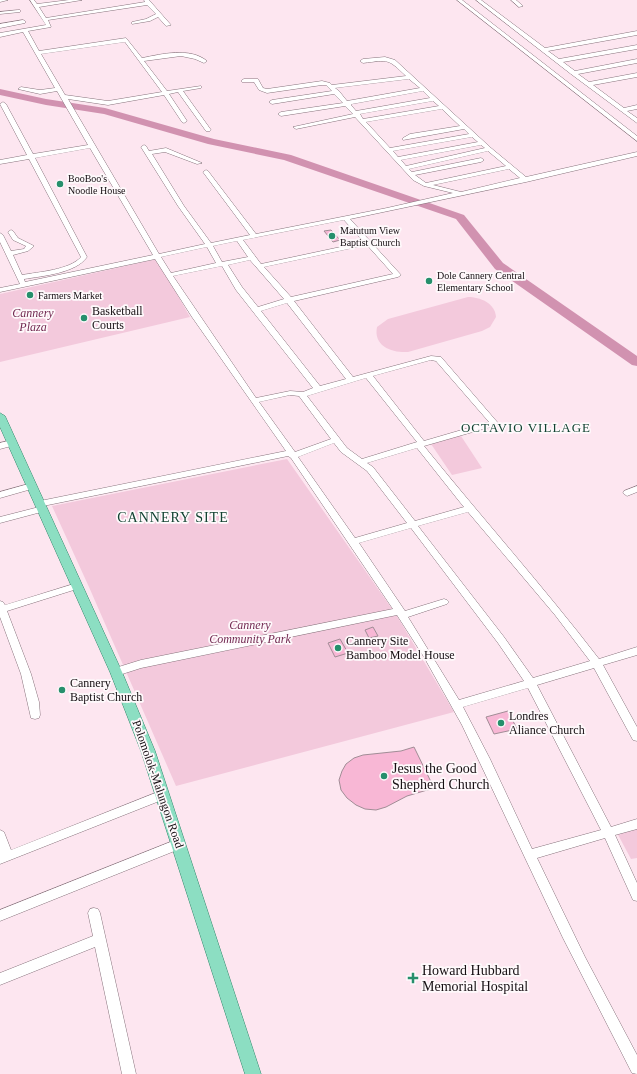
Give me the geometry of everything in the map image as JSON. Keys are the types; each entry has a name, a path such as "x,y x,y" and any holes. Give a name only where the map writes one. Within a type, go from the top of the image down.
{"main road":[{"name":"Polomolok-Malungon Road","path":"0,416 6,444 32,486 116,672 148,752 253,1074"}],"street":[{"path":"0,1 6,0"},
{"path":"0,35 49,26 46,19 32,0"},
{"path":"37,6 80,0"},
{"path":"458,0 637,139"},
{"path":"478,0 637,121"},
{"path":"513,0 522,6"},
{"path":"46,19 147,2 168,24"},
{"path":"0,13 18,10"},
{"path":"134,23 148,20 159,14"},
{"path":"0,26 23,22"},
{"path":"25,31 169,275 401,613 457,705 495,781 604,1010 637,1068"},
{"path":"544,50 637,33"},
{"path":"38,53 125,39 166,93 184,121"},
{"path":"558,61 637,47"},
{"path":"140,60 177,55 198,58 204,62"},
{"path":"363,61 389,59 425,89 482,143 526,180"},
{"path":"573,73 637,61"},
{"path":"588,84 637,75"},
{"path":"332,87 411,77"},
{"path":"244,81 256,80 261,89 267,91 322,83 328,84 348,104 404,168 419,182 460,194"},
{"path":"64,97 108,103 199,87"},
{"path":"21,89 40,92 60,89"},
{"path":"281,114 348,104 425,89"},
{"path":"180,91 208,130"},
{"path":"272,102 337,92"},
{"path":"296,127 436,99"},
{"path":"3,104 84,257 81,262 69,267 21,277"},
{"path":"363,121 444,107"},
{"path":"622,110 637,107"},
{"path":"405,139 410,136 465,126"},
{"path":"388,150 474,135"},
{"path":"396,159 482,143"},
{"path":"0,162 92,146"},
{"path":"404,168 490,149"},
{"path":"198,163 166,150 146,150 181,206 239,288 318,389"},
{"path":"0,290 209,245 346,219 637,154"},
{"path":"410,174 481,160"},
{"path":"426,185 511,167"},
{"path":"206,172 254,236"},
{"path":"256,310 289,300 398,275 346,219"},
{"path":"10,254 26,250 30,246 15,239 11,232"},
{"path":"0,235 24,285"},
{"path":"239,239 252,258 289,300 350,380"},
{"path":"259,266 368,243"},
{"path":"169,275 252,258"},
{"path":"255,401 290,393 304,394 429,358 436,358 494,423 420,443 360,462"},
{"path":"368,375 470,508 558,612 597,663 637,737"},
{"path":"304,394 304,399 336,440 350,455 370,469 501,640 531,684 608,833 637,896"},
{"path":"0,520 41,506 292,454 336,440"},
{"path":"0,495 32,486"},
{"path":"627,493 637,489"},
{"path":"352,542 470,508"},
{"path":"35,715 29,686 1,608 77,586"},
{"path":"116,672 141,664 401,613 444,602"},
{"path":"457,705 637,651"},
{"path":"0,835 4,857 163,795"},
{"path":"530,856 637,824"},
{"path":"0,916 178,844"},
{"path":"94,913 129,1074"},
{"path":"0,979 100,939"}],"green space":[{"name":"Cannery Plaza","path":"157,259 190,317 0,362 0,294"},
{"path":"468,297 482,300 493,308 496,317 490,327 482,331 408,352 391,350 381,344 378,339 377,327 388,319"},
{"path":"459,433 482,468 452,475 429,441"},
{"name":"Cannery Community Park","path":"287,459 397,616 454,712 176,786 52,506"},
{"path":"637,825 637,858 631,859 616,831"}],"building":[{"name":"Matutum View Baptist Church","path":"331,230 340,240 333,242 324,231"},
{"path":"373,627 378,636 369,638 365,630"},
{"name":"Cannery Site Bamboo Model House","path":"340,639 348,653 335,657 328,643"},
{"name":"Londres Aliance Church","path":"508,711 517,729 494,734 486,717"},
{"name":"Jesus the Good Shepherd Church","path":"414,747 434,788 407,796 386,807 376,810 365,809 356,805 347,798 341,790 339,780 342,771 346,764 354,758 363,755 401,751"}],"waterway":[{"path":"0,92 46,102 105,111 212,142 287,157 460,217 499,266 637,362"}],"place":[{"name":"BooBoo's Noodle House","path":"60,184"},
{"name":"Matutum View Baptist Church","path":"332,236"},
{"name":"Dole Cannery Central Elementary School","path":"429,281"},
{"name":"Farmers Market","path":"30,295"},
{"name":"Basketball Courts","path":"84,318"},
{"name":"Cannery Site Bamboo Model House","path":"338,648"},
{"name":"Cannery Baptist Church","path":"62,690"},
{"name":"Londres Aliance Church","path":"501,723"},
{"name":"Jesus the Good Shepherd Church","path":"384,776"},
{"name":"Howard Hubbard Memorial Hospital","path":"413,978"}],"district":[{"name":"OCTAVIO VILLAGE","path":"526,427"},
{"name":"CANNERY SITE","path":"173,517"}]}
